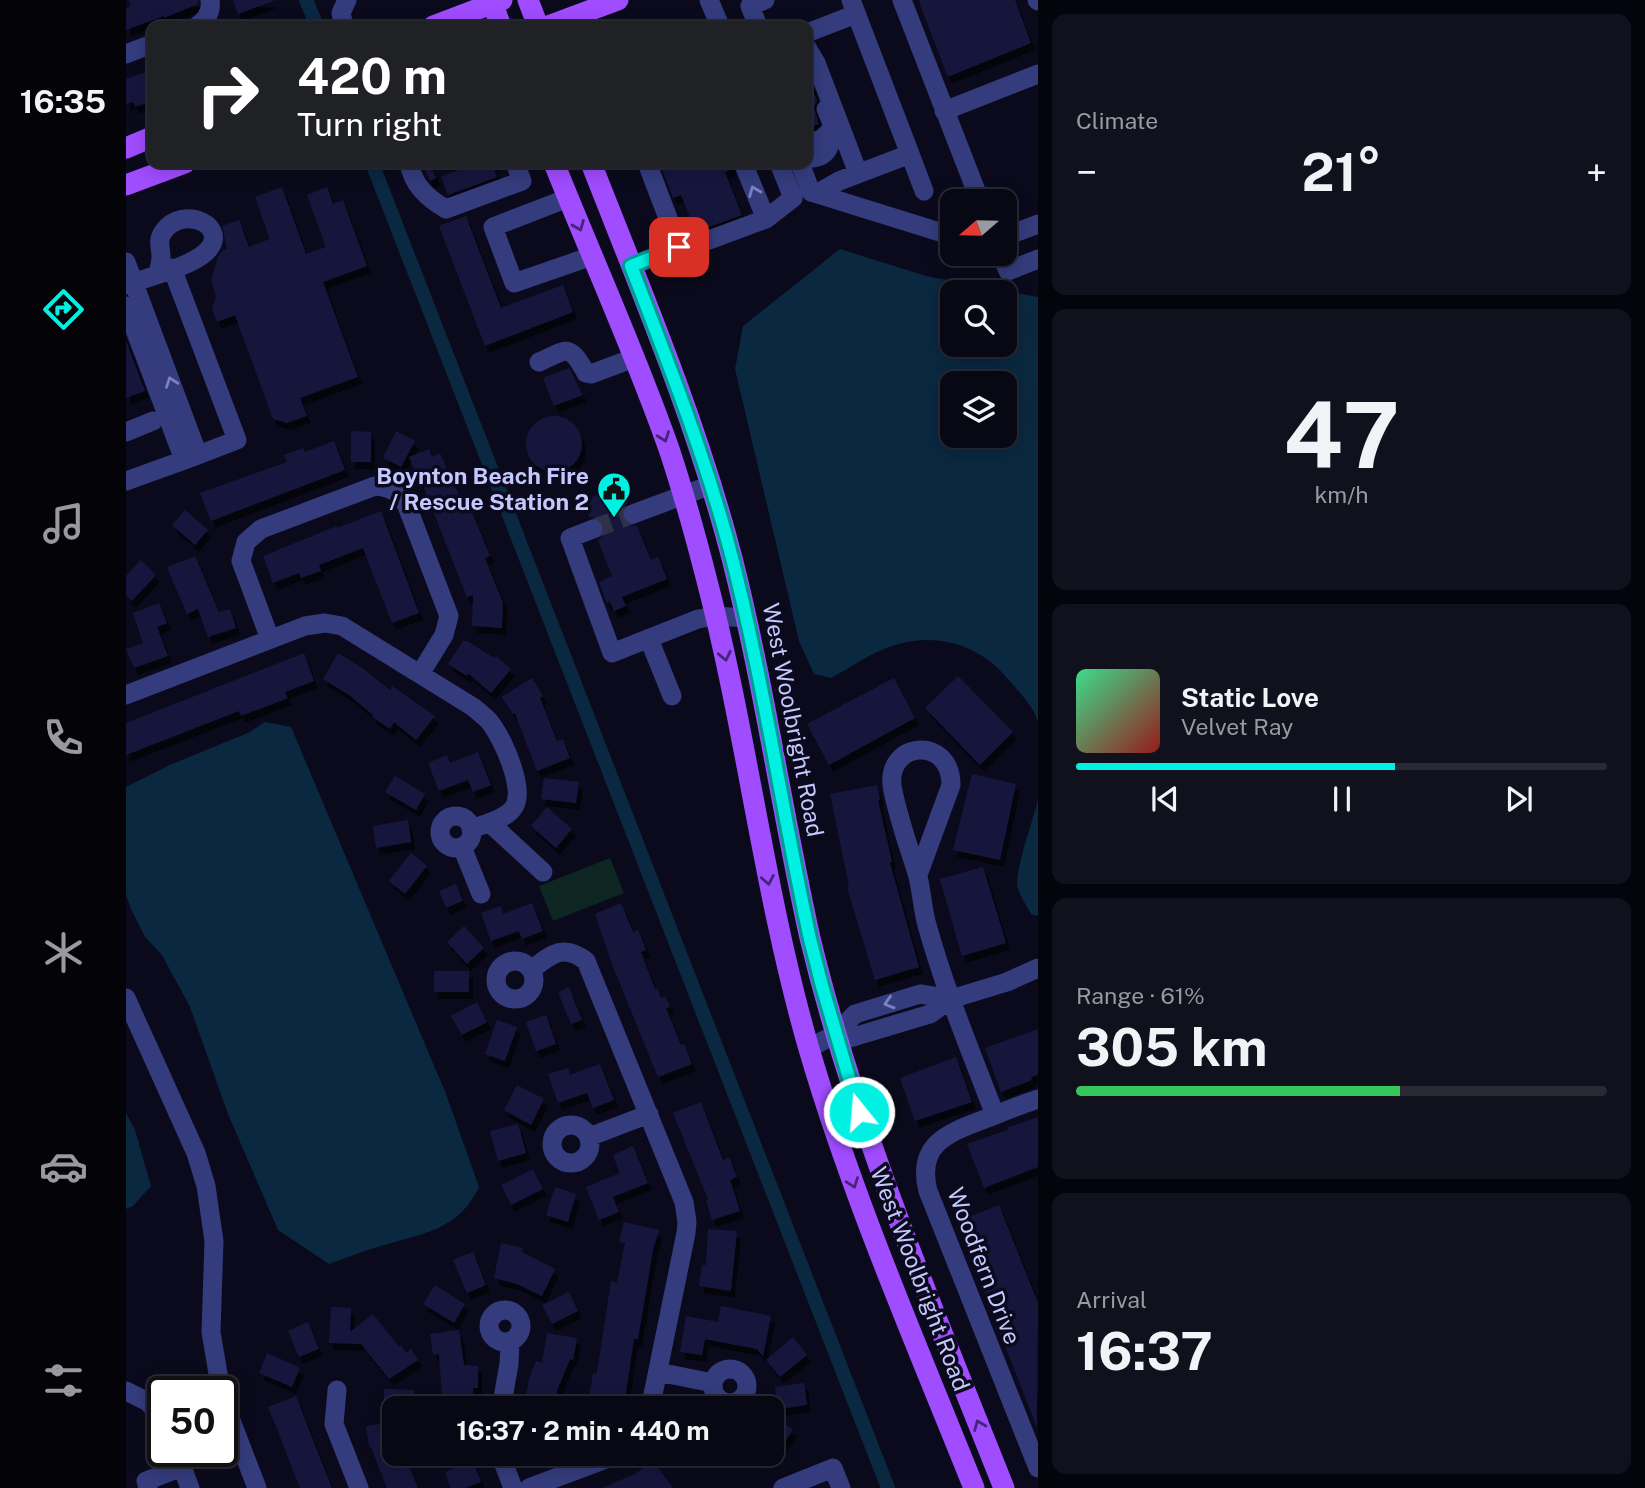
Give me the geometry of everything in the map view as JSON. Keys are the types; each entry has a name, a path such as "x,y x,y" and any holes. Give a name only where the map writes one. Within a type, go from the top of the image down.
{"main road":[{"path":"528,0 536,21"},
{"path":"561,21 618,0"},
{"path":"445,21 495,1 500,21"},
{"path":"126,148 147,139"},
{"path":"126,185 172,168"},
{"name":"West Woolbright Road","path":"556,168 634,358 683,494 716,616 771,898 809,1048 861,1205 974,1488"},
{"name":"West Woolbright Road","path":"593,168 711,485 746,618 803,906 822,986 859,1112 886,1189 1004,1488"}],"street":[{"path":"343,21 341,13 347,0"},
{"path":"709,0 718,21"},
{"path":"756,21 750,6 765,0"},
{"path":"902,0 975,189"},
{"path":"812,40 854,7 924,191"},
{"path":"126,54 147,46"},
{"path":"812,55 858,173"},
{"path":"812,71 833,126 828,151 820,157 812,158"},
{"path":"944,111 1036,78"},
{"path":"812,142 826,136 833,126"},
{"path":"631,266 679,247 690,247 766,219 808,194 910,154"},
{"path":"411,168 417,185 429,199 446,209 522,181 517,168"},
{"path":"649,168 679,247"},
{"path":"745,168 766,219"},
{"path":"784,168 808,194 940,232"},
{"path":"801,168 808,194"},
{"path":"568,198 492,226 514,284 592,256"},
{"path":"1017,232 1038,224"},
{"path":"1006,266 1008,271 1038,259"},
{"path":"126,262 168,417 191,457"},
{"path":"126,481 237,440 165,271 130,284"},
{"path":"126,306 150,349"},
{"path":"538,362 571,351 575,353 586,373 591,374 634,358"},
{"path":"126,432 168,417"},
{"path":"632,514 711,485"},
{"path":"270,639 241,561 246,542 261,529 374,486 385,487 402,497 407,506 449,616 444,635 420,674"},
{"path":"593,529 570,538 612,653 698,619 716,616 746,618"},
{"path":"126,695 305,626 335,624 354,632 481,713 495,730 519,790 513,810 471,829"},
{"path":"649,639 671,696"},
{"path":"918,875 951,785 948,766 934,752 924,750 905,754 898,760 891,778 903,834 918,875 926,923 951,999 995,1115"},
{"path":"450,818 465,820 471,829 470,839 462,847 447,845 441,836 442,825 450,818"},
{"path":"490,822 543,873"},
{"path":"462,847 481,894"},
{"path":"531,970 560,951 579,955 592,969 684,1202 687,1222 653,1396"},
{"path":"809,1048 836,1034 855,1014 920,994 951,999 1007,982 1038,968"},
{"path":"126,999 195,1153 206,1185 214,1241 211,1332 218,1376"},
{"name":"Woodfern Drive","path":"1038,1099 956,1130 939,1141 928,1159 925,1181 1038,1468"},
{"path":"589,1137 649,1114"},
{"path":"503,1396 510,1342"},
{"path":"658,1372 713,1383"},
{"path":"337,1390 334,1424 359,1488"},
{"path":"126,1391 147,1402"},
{"path":"238,1438 257,1488"},
{"path":"505,1466 513,1488"},
{"path":"528,1488 587,1466"},
{"path":"148,1488 146,1481 167,1467"},
{"path":"182,1467 190,1488"},
{"path":"783,1488 833,1468 841,1488"}],"green space":[{"path":"610,858 624,893 553,921 539,886"}],"water":[{"path":"840,249 947,280 940,280 940,357 1017,357 1017,293 1038,297 1038,722 1025,699 995,666 982,656 953,643 922,640 905,642 874,653 831,678 814,674 799,641 735,369 743,326"},
{"path":"265,722 291,727 446,1094 479,1187 461,1213 450,1222 425,1233 329,1264 278,1230 228,1114 190,1007 162,955 145,937 126,895 126,787 170,765 250,732"},
{"path":"1038,799 1038,916 1031,914 1019,892 1017,882"},
{"path":"126,1113 135,1130 151,1186 133,1206 126,1209"}],"building":[{"path":"129,0 198,0 198,4 126,30 126,8 131,6"},
{"path":"233,0 273,0 273,1 238,14"},
{"path":"920,0 1015,0 1031,43 947,75"},
{"path":"147,72 147,103 135,107 133,102 126,104 126,79"},
{"path":"812,87 817,101 814,108 819,124 812,126"},
{"path":"424,168 432,168 436,178 430,181"},
{"path":"464,168 494,168 497,177 448,195 441,177"},
{"path":"662,168 732,168 725,172 742,215 698,231 681,195 673,198"},
{"path":"282,187 306,254 326,247 307,195 327,187 333,204 343,200 367,266 323,282 358,377 300,398 307,416 287,423 273,419 235,315 217,322 212,309 216,296 211,280 218,257 227,249 222,226 239,220 249,247 270,239 255,197"},
{"path":"466,216 501,308 563,285 573,312 485,346 439,226"},
{"path":"126,341 145,391 126,398"},
{"path":"569,368 583,395 554,406 543,378"},
{"path":"554,416 565,418 574,424 580,433 580,455 574,464 565,470 554,472 543,470 534,464 528,455 526,444 528,433 534,424 543,418"},
{"path":"351,431 371,432 371,462 351,462"},
{"path":"396,431 415,441 401,467 383,458"},
{"path":"334,441 345,470 211,521 200,493 287,462 284,455 303,448 305,452"},
{"path":"429,449 432,457 440,453 466,510 470,508 482,536 490,556 485,558 503,603 502,628 472,626 473,595 467,597 409,457"},
{"path":"621,486 628,503 621,511 622,519 630,526 637,526 651,560 658,557 667,579 622,597 626,606 614,611 610,602 607,603 599,582 612,576 598,540 603,536 605,525 600,519 589,517 582,501"},
{"path":"185,510 208,530 195,545 172,525"},
{"path":"381,511 419,613 392,623 363,548 319,565 321,571 301,578 299,573 273,583 263,556"},
{"path":"195,556 219,612 230,609 236,628 208,637 198,609 187,614 167,567"},
{"path":"141,560 156,575 132,601 126,595 126,576"},
{"path":"159,603 167,623 157,627 168,656 134,668 126,649 143,643 133,613"},
{"path":"463,641 494,658 496,656 511,669 491,693 468,673 467,676 448,664"},
{"path":"304,653 314,681 285,692 288,698 241,716 239,711 126,755 126,723"},
{"path":"338,653 390,690 392,686 435,716 416,740 394,722 390,729 372,717 373,715 349,695 323,679"},
{"path":"958,676 1013,732 980,765 925,708"},
{"path":"532,678 543,696 540,698 557,741 563,739 570,758 537,771 515,713 513,714 502,697"},
{"path":"894,678 915,718 829,765 807,724"},
{"path":"478,752 491,785 473,792 468,780 439,791 428,763 447,755 450,763"},
{"path":"972,774 1016,784 1000,860 953,850"},
{"path":"395,776 425,794 416,810 385,792"},
{"path":"544,778 579,782 576,803 541,799"},
{"path":"877,785 892,862 890,863 919,967 875,980 847,887 849,886 830,794"},
{"path":"547,807 572,829 556,848 531,826"},
{"path":"408,820 411,842 376,848 373,826"},
{"path":"411,853 427,866 405,894 389,881"},
{"path":"983,867 1006,943 962,956 940,879"},
{"path":"456,884 463,901 446,908 439,891"},
{"path":"532,903 543,931 522,939 519,931 491,941 481,913 501,906 503,914"},
{"path":"621,903 633,932 638,930 646,950 641,952 655,989 657,988 661,998 665,996 670,1007 666,1008 692,1064 658,1077 612,964 595,914"},
{"path":"464,926 484,948 467,964 447,942"},
{"path":"434,971 469,971 469,992 434,992"},
{"path":"569,987 582,1020 571,1024 558,992"},
{"path":"477,1002 487,1022 462,1035 451,1016"},
{"path":"546,1015 556,1044 536,1051 526,1022"},
{"path":"497,1020 517,1027 505,1061 485,1054"},
{"path":"1038,1029 1038,1075 1001,1092 985,1048"},
{"path":"956,1057 972,1102 915,1121 900,1078"},
{"path":"600,1064 614,1100 593,1108 587,1093 558,1103 548,1074 568,1068 570,1075"},
{"path":"517,1085 544,1099 531,1125 504,1110"},
{"path":"701,1102 723,1160 729,1157 737,1177 730,1180 740,1211 712,1220 706,1200 708,1199 673,1113"},
{"path":"1038,1117 1038,1167 984,1188 967,1144"},
{"path":"518,1124 526,1153 498,1161 490,1131"},
{"path":"633,1146 648,1183 613,1197 619,1212 599,1220 586,1187 620,1173 613,1155"},
{"path":"533,1169 543,1189 511,1205 501,1185"},
{"path":"555,1187 576,1194 568,1222 546,1215"},
{"path":"999,1205 1038,1303 1037,1428 957,1222"},
{"path":"624,1222 659,1230 653,1250 638,1339 634,1339 625,1396 590,1396 593,1373 597,1373 611,1281 617,1283 625,1243 619,1242"},
{"path":"708,1229 737,1231 731,1291 699,1286 702,1265 706,1265"},
{"path":"501,1243 523,1248 522,1252 555,1269 542,1296 517,1284 494,1278"},
{"path":"473,1252 486,1285 467,1293 453,1260"},
{"path":"435,1285 465,1304 454,1323 423,1304"},
{"path":"569,1292 578,1311 552,1324 542,1305"},
{"path":"721,1306 771,1316 763,1356 757,1349 705,1339 702,1355 680,1352 686,1316 718,1322"},
{"path":"331,1307 351,1308 350,1332 373,1314 399,1347 401,1345 406,1353 411,1349 418,1360 389,1379 361,1344 329,1343"},
{"path":"308,1322 319,1349 299,1357 288,1331"},
{"path":"459,1330 464,1365 478,1366 478,1388 473,1388 473,1396 442,1396 439,1354 433,1355 430,1334"},
{"path":"547,1333 577,1338 573,1360 570,1359 556,1396 526,1396 536,1361 542,1363"},
{"path":"793,1337 807,1355 780,1377 766,1360"},
{"path":"267,1353 300,1368 292,1387 259,1373"},
{"path":"804,1383 807,1405 784,1408 784,1396 776,1396 775,1387"},
{"path":"384,1389 414,1390 414,1396 384,1396"},
{"path":"296,1396 332,1488 300,1488 268,1407"},
{"path":"382,1424 382,1466 410,1466 418,1488 387,1488 369,1447 366,1426"},
{"path":"784,1424 793,1430 784,1443"},
{"path":"460,1466 475,1466 481,1482 465,1488 451,1488 445,1472"},
{"path":"646,1466 657,1466 673,1488 602,1488 635,1474"}],"waterway":[{"path":"306,0 315,21"},
{"path":"374,168 888,1488"}],"tunnel":[{"path":"593,529 633,514"}],"place":[{"name":"Boynton Beach Fire / Rescue Station 2","path":"614,519"}],"route":[{"path":"679,247 631,266 699,447 732,556 753,646 810,939 859,1112"}]}
